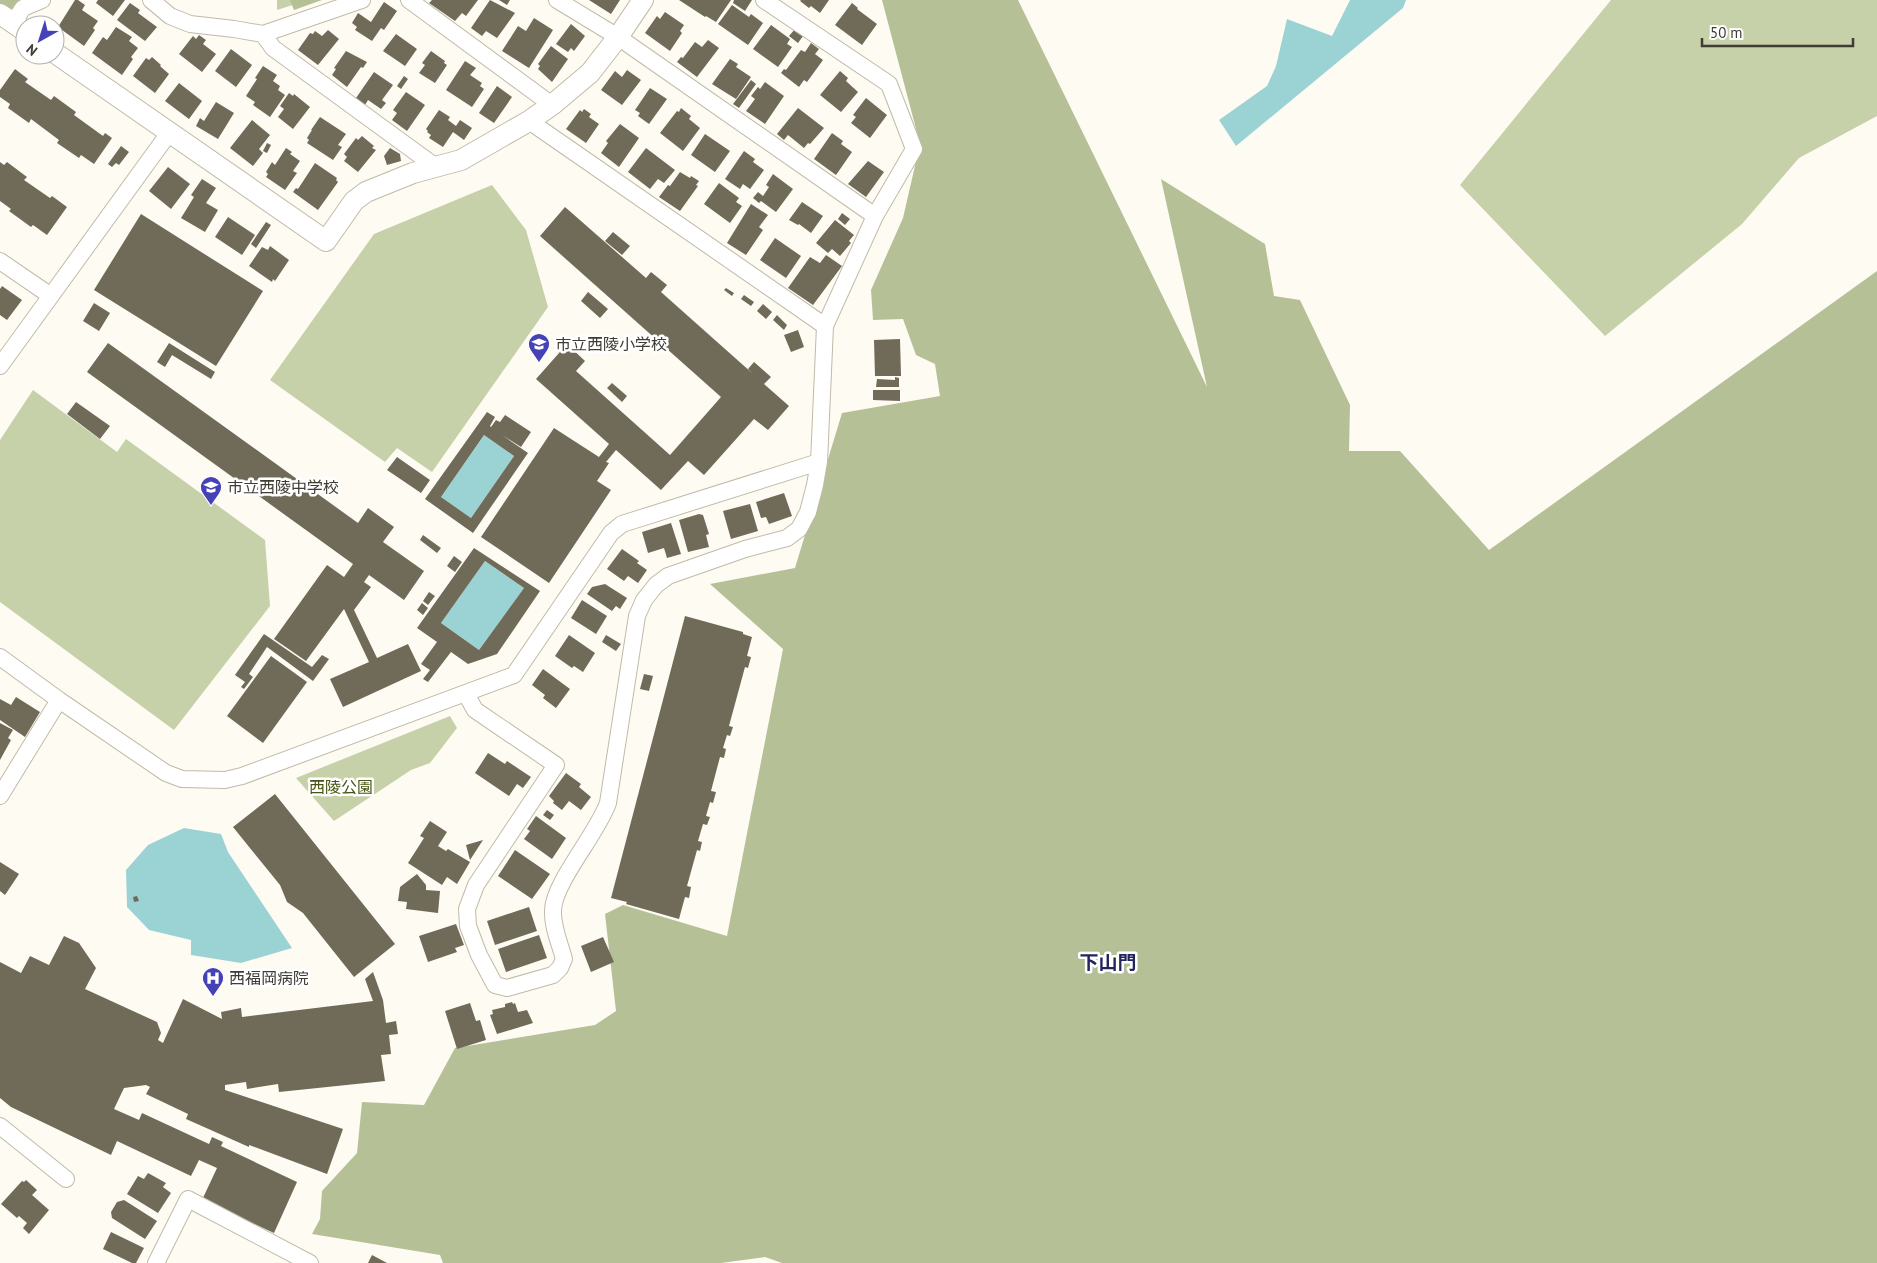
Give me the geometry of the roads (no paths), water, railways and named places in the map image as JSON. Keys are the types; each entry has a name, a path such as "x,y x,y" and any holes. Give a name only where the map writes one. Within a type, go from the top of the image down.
{"street":[{"path":"13,23 23,8 42,0"},
{"path":"151,0 170,16 190,24 263,34 362,0"},
{"path":"410,0 552,105"},
{"path":"557,0 618,36 875,216"},
{"path":"65,59 326,241 354,201 366,192 413,173 461,160 529,121 552,105 590,74 643,0"},
{"path":"466,694 475,710 556,765 476,885 467,909 468,926 479,955 495,985 507,988 553,975 560,968 564,959 554,923 553,909 557,894 602,818 608,803 637,616 644,600 656,584 668,576 745,549 786,538 799,529 808,512 819,462 826,326 875,216 914,149 888,84 764,0"},
{"path":"263,34 273,48 436,167"},
{"path":"529,121 826,326"},
{"path":"0,366 169,133"},
{"path":"0,261 51,296"},
{"path":"0,657 166,773 182,779 225,780 242,776 514,675 611,533 622,524 819,462"},
{"path":"0,796 6,771 60,700"},
{"path":"0,1126 66,1180"},
{"path":"156,1263 188,1199 286,1257 310,1263"}],"water":[{"path":"1350,0 1406,0 1403,8 1236,146 1219,120 1267,86 1276,66 1287,19 1332,36"},
{"path":"484,435 514,456 471,518 441,497"},
{"path":"485,561 524,588 479,650 441,623"},
{"path":"184,828 221,834 228,852 292,948 241,963 191,955 191,940 149,930 127,907 126,870 148,845"}],"place":[{"name":"市立西陵小学校","path":"539,363"},
{"name":"市立西陵中学校","path":"211,506"},
{"name":"西福岡病院","path":"213,997"}],"district":[{"name":"下山門","path":"1108,962"}],"park label":[{"name":"西陵公園","path":"341,787"}]}
